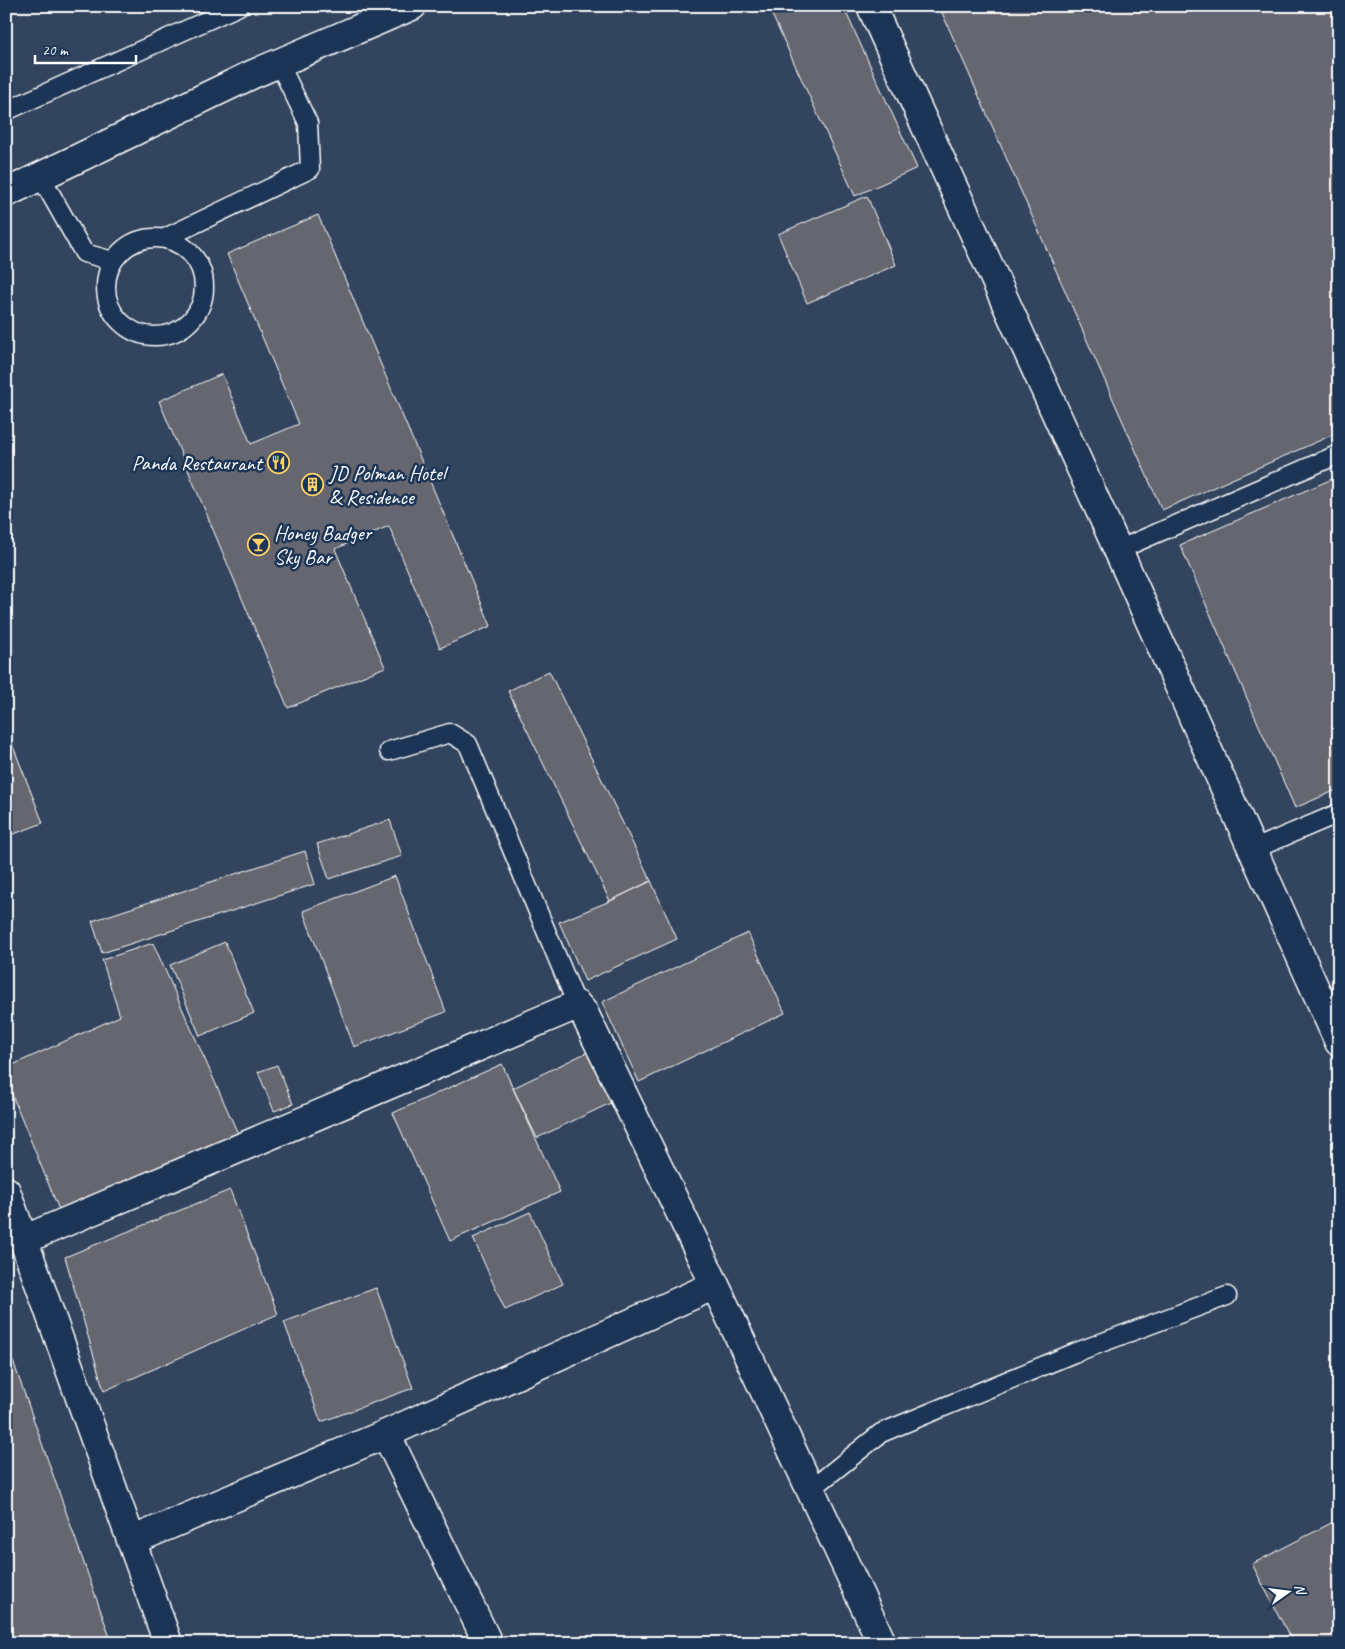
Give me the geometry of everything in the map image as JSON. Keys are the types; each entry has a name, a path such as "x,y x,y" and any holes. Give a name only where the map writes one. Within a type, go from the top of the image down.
{"street":[{"path":"6,193 279,63 412,6"},
{"path":"871,6 1339,1042"},
{"path":"23,1240 577,1005 584,1013 715,1285 882,1643"},
{"path":"6,1190 168,1643"},
{"path":"131,1540 386,1434 715,1285"},
{"path":"386,1434 488,1643"}],"lane":[{"path":"6,111 239,6"},
{"path":"165,238 310,169 308,123 279,63"},
{"path":"41,177 84,253 114,261"},
{"path":"150,238 165,238 181,244 193,256 202,270 204,287 201,304 193,318 180,329 165,335 148,336 132,330 119,321 111,307 106,292 107,276 114,261 123,250 136,242 150,238"},
{"path":"1118,550 1339,454"},
{"path":"389,751 450,733 468,744 577,1005"},
{"path":"1252,850 1339,813"},
{"path":"810,1490 881,1434 1074,1353 1227,1296"}],"building":[{"path":"768,6 843,6 917,168 855,196"},
{"path":"939,6 1339,6 1339,432 1162,510"},
{"path":"867,196 896,265 807,303 778,234"},
{"name":"JD Polman Hotel & Residence","path":"318,215 491,626 440,648 389,526 335,549 385,667 288,708 159,401 222,374 251,444 299,424 227,254"},
{"path":"1339,476 1339,789 1295,808 1180,545"},
{"path":"549,671 651,881 610,901 508,691"},
{"path":"6,728 43,823 6,837"},
{"path":"390,820 402,856 329,879 317,844"},
{"path":"305,851 315,884 102,953 92,921"},
{"path":"395,876 446,1012 354,1047 303,911"},
{"path":"651,881 677,939 585,981 559,922 610,901"},
{"path":"748,933 785,1013 639,1082 602,1002"},
{"path":"225,942 254,1013 200,1036 170,965"},
{"path":"153,943 239,1136 60,1212 6,1080 6,1068 120,1016 102,960"},
{"path":"598,1047 621,1098 537,1138 513,1088"},
{"path":"502,1064 560,1192 450,1241 393,1113"},
{"path":"277,1065 293,1104 274,1111 258,1072"},
{"path":"230,1190 278,1314 104,1391 65,1257"},
{"path":"530,1212 563,1284 505,1310 473,1238"},
{"path":"376,1288 413,1388 321,1422 284,1322"},
{"path":"13,1361 112,1643 6,1643 6,1363"},
{"path":"1339,1519 1339,1643 1293,1643 1252,1564"}],"place":[{"name":"Panda Restaurant","path":"278,463"},
{"name":"JD Polman Hotel & Residence","path":"313,485"},
{"name":"Honey Badger Sky Bar","path":"258,545"}]}
